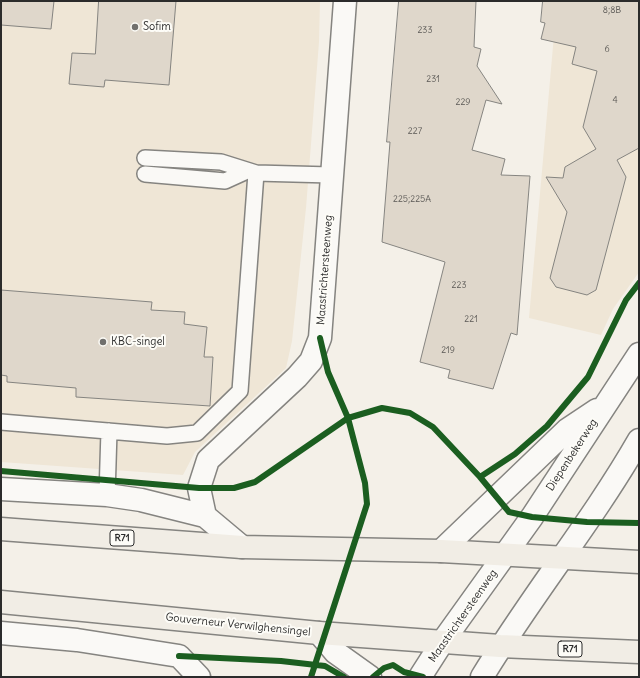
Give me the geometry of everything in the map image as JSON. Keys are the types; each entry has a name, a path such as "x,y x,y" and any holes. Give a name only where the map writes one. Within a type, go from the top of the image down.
{"highway":[{"name":"R71","path":"1,529 242,547 441,551 506,556 639,562"},
{"name":"Gouverneur Verwilghensingel","path":"1,602 319,633 500,646"},
{"name":"R71","path":"500,646 639,652"}],"street":[{"name":"Maastrichtersteenweg","path":"205,516 199,488 208,460 297,377 311,361 320,338 345,1"},
{"name":"Diepenbekerweg","path":"506,556 639,354"},
{"path":"441,551 567,430 604,405"},
{"path":"482,677 500,646 587,522 639,443"},
{"path":"1,489 107,495 141,500 205,516 242,547"},
{"name":"Maastrichtersteenweg","path":"420,677 443,641 506,556"},
{"path":"1,633 77,640 179,656 199,677"},
{"path":"319,633 335,652 370,677"}],"lane":[{"path":"145,158 221,162 252,172 331,175"},
{"path":"145,174 225,181 252,172"},
{"path":"1,422 167,436 197,433 240,391 252,172"},
{"path":"107,495 110,431"}],"shaded area":[{"path":"1,1 320,1 319,42 306,208 292,341 286,368 195,452 183,475 1,462"},
{"path":"557,1 639,1 639,272 613,309 601,335 529,318"}],"building":[{"path":"1,1 54,1 51,29 1,25"},
{"name":"Sofim","path":"99,1 176,1 169,85 105,80 104,87 69,84 72,53 95,54"},
{"path":"399,1 476,1 474,47 481,49 477,66 502,104 486,100 472,150 505,159 501,175 530,176 517,335 511,333 493,389 448,378 450,370 420,362 445,262 382,242 390,142 387,142"},
{"path":"543,1 639,1 639,148 617,160 626,177 596,290 587,295 556,287 550,278 567,212 546,177 563,178 565,167 596,149 583,127 597,71 572,64 576,47 541,39 545,23 541,22"},
{"name":"KBC-singel","path":"1,290 152,302 151,310 185,312 184,324 207,327 204,357 213,357 210,406 76,397 76,388 7,382 7,376 1,375"}],"cycle path":[{"path":"480,477 515,454 547,426 588,377 626,300 639,283"},
{"path":"311,677 367,504 365,483 348,418 328,372 320,338"},
{"path":"1,471 199,488 234,488 255,482 348,418 382,408 410,413 433,427 480,477 509,512 532,517 587,522 639,523"},
{"path":"179,656 281,661 325,666 344,677"},
{"path":"373,677 384,668 393,665 404,672 423,677"}],"place":[{"name":"Sofim","path":"135,27"},
{"name":"KBC-singel","path":"103,342"}]}
